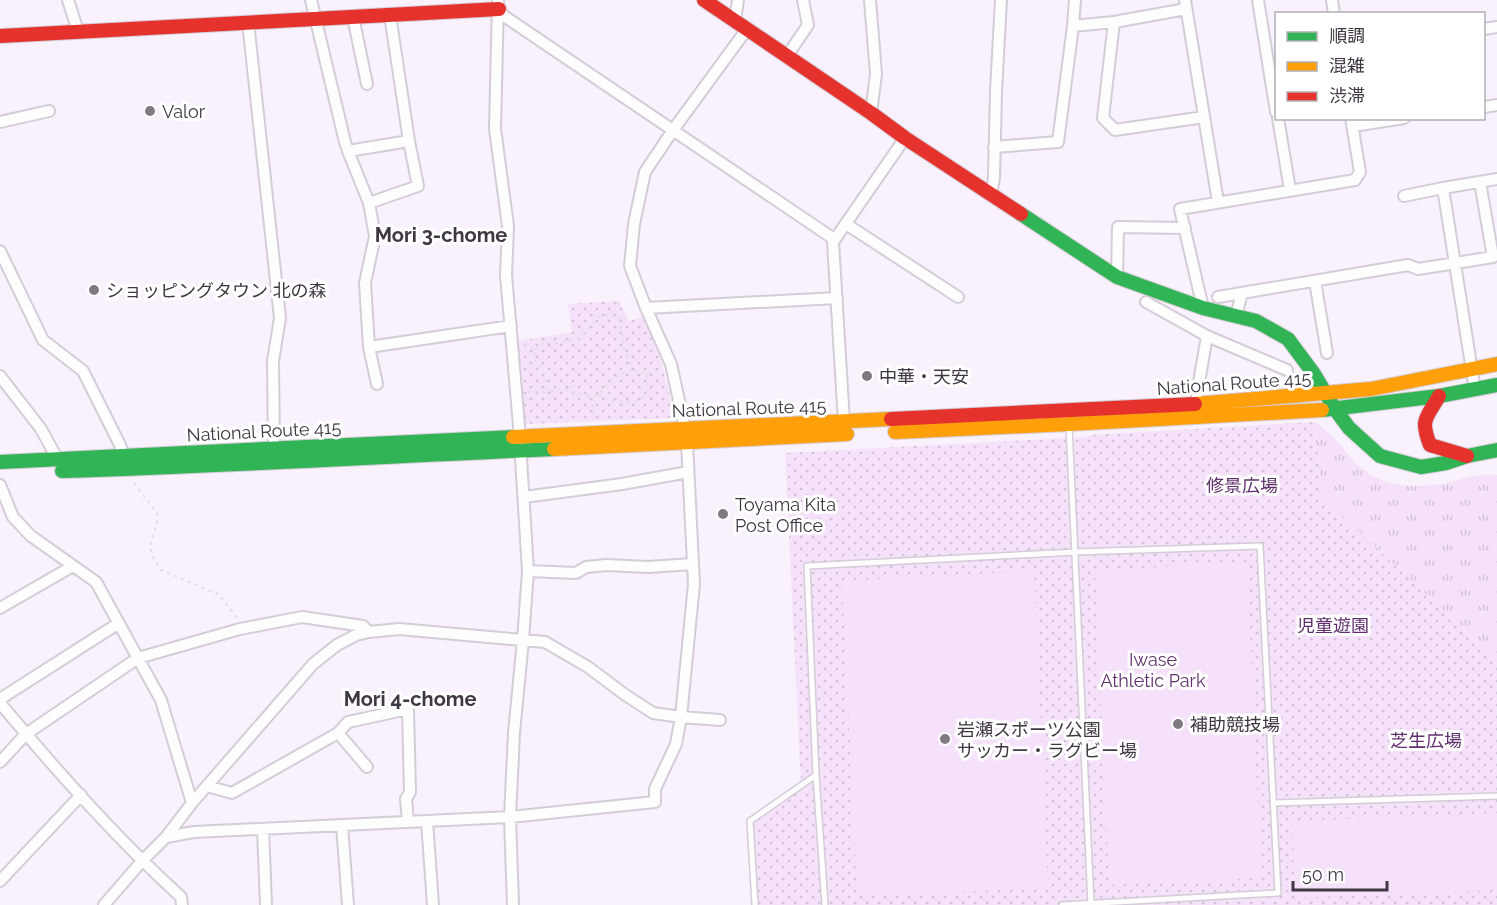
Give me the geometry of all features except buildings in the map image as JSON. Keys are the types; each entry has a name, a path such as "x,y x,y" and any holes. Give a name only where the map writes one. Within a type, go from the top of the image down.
{"main road":[{"path":"704,0 905,138 1117,277 1203,308 1256,321 1288,339 1349,428 1380,456 1421,467 1497,450"},
{"path":"0,36 390,15 501,3"},
{"name":"National Route 415","path":"275,455 521,451 1069,424 1198,411 1371,389 1497,364"},
{"name":"National Route 415","path":"0,462 60,465 127,462 218,466 275,455 520,436 844,422 1335,409 1439,396 1497,385"},
{"path":"1439,396 1424,422 1424,430 1430,445 1467,456"},
{"name":"National Route 415","path":"0,474 60,465"}],"street":[{"path":"68,0 78,31"},
{"path":"312,0 345,142 369,203 375,236 365,283 369,347 377,384"},
{"path":"735,21 738,0"},
{"path":"787,56 808,25 803,0"},
{"path":"870,0 876,74 871,113"},
{"path":"991,195 994,178 1001,0"},
{"path":"994,147 1058,141 1075,0"},
{"path":"1258,0 1275,106"},
{"path":"501,3 504,16 831,237 844,422"},
{"path":"501,3 496,68 495,129 508,226 506,275 517,394 528,571 513,733 510,818 513,905"},
{"path":"1073,26 1114,22 1185,5 1218,202"},
{"path":"369,203 418,186 390,15"},
{"path":"353,17 367,84"},
{"path":"248,22 280,318 273,361 275,455"},
{"path":"1114,22 1103,118 1115,130 1204,117"},
{"path":"166,837 194,832 263,828 510,818 655,802 655,789 676,744 681,717 694,584 685,428 671,368 630,266 634,224 645,172 747,29"},
{"path":"0,122 49,111"},
{"path":"1278,120 1290,190"},
{"path":"1203,308 1180,208 1355,180 1360,172 1352,122 1378,120"},
{"path":"833,242 905,138"},
{"path":"348,151 409,141"},
{"path":"1404,196 1497,179"},
{"path":"1218,297 1408,265 1418,269 1495,256 1480,182"},
{"path":"1443,188 1475,390"},
{"path":"846,224 958,297"},
{"path":"1117,277 1118,227 1185,228"},
{"path":"0,251 43,339 83,371 127,462"},
{"path":"1315,281 1327,353"},
{"path":"1236,316 1242,293"},
{"path":"646,308 837,298"},
{"path":"1146,302 1207,336 1287,370"},
{"path":"369,347 511,326"},
{"path":"1198,411 1197,394 1207,336"},
{"path":"0,376 40,429 60,465"},
{"path":"524,497 622,484 688,472"},
{"path":"0,484 13,517 31,536 96,582 161,700 192,803"},
{"path":"528,571 576,573 586,567 693,564"},
{"path":"0,608 73,566"},
{"path":"0,762 26,734 138,658 245,628 303,617 363,626 369,632"},
{"path":"0,699 119,623"},
{"path":"104,905 166,837 192,803 313,664 336,645 356,635 399,629 545,642 588,667 653,712 720,720"},
{"path":"0,703 142,861 181,897 182,905"},
{"path":"207,786 232,793 338,733 348,722 408,709 410,792 406,800 408,821"},
{"path":"338,733 367,767"},
{"path":"0,880 81,795"},
{"path":"427,820 433,905"},
{"path":"342,825 348,905"},
{"path":"263,828 266,905"}],"lane":[{"path":"1069,424 1091,904"},
{"path":"825,905 816,775 807,566 1076,552 1260,546 1278,893 1062,905"},
{"path":"755,905 750,821 816,775"},
{"path":"1274,803 1497,796"}],"path":[{"path":"548,392 546,378 537,364 535,350 543,343 579,338 598,317 610,314 619,319 625,353 630,361 631,370"},
{"path":"513,344 523,343 535,350"},
{"path":"517,394 564,390 592,397 598,395 613,378 631,370 646,373 671,368"},
{"path":"598,395 633,403 644,396 648,387 646,373"},
{"path":"592,397 594,423"},
{"path":"127,462 132,482 158,513 150,547 161,570 218,594 245,628"}],"green space":[{"path":"619,301 629,321 644,316 650,328 662,364 673,418 525,424 522,419 518,341 572,332 568,304"},
{"path":"1315,422 1331,435 1363,469 1391,483 1425,486 1472,476 1497,475 1497,660 1322,498"},
{"name":"Iwase Athletic Park","path":"1315,422 1322,498 1497,660 1497,905 756,905 750,821 801,785 785,453"},
{"name":"補助競技場","path":"1247,563 1261,878 1109,885 1095,570"},
{"name":"岩瀬スポーツ公園 サッカー・ラグビー場","path":"1034,571 1048,888 857,896 842,581"},
{"path":"1497,813 1497,890 1295,898 1292,821"}],"traffic: fast":[{"path":"1021,214 1117,277 1203,308 1256,321 1288,339 1349,428 1380,456 1421,467 1497,450"},
{"path":"1322,410 1439,396 1497,385"},
{"path":"0,462 513,437"},
{"path":"62,471 554,449"}],"traffic: slow":[{"path":"1195,404 1371,389 1497,364"},
{"path":"895,432 1322,410"},
{"path":"513,437 891,419"},
{"path":"554,449 847,434"}],"traffic: jam":[{"path":"704,0 905,138 1021,214"},
{"path":"0,36 499,9"},
{"path":"1439,396 1425,424 1430,445 1467,456"},
{"path":"891,419 1195,404"}],"place":[{"name":"Valor","path":"150,111"},
{"name":"ショッピングタウン 北の森","path":"94,290"},
{"name":"中華・天安","path":"867,376"},
{"name":"Toyama Kita Post Office","path":"723,514"},
{"name":"補助競技場","path":"1178,724"},
{"name":"岩瀬スポーツ公園 サッカー・ラグビー場","path":"945,739"}],"district":[{"name":"Mori 3-chome","path":"441,235"},
{"name":"Mori 4-chome","path":"410,699"}],"park label":[{"name":"修景広場","path":"1242,485"},
{"name":"児童遊園","path":"1333,625"},
{"name":"芝生広場","path":"1426,740"}]}
